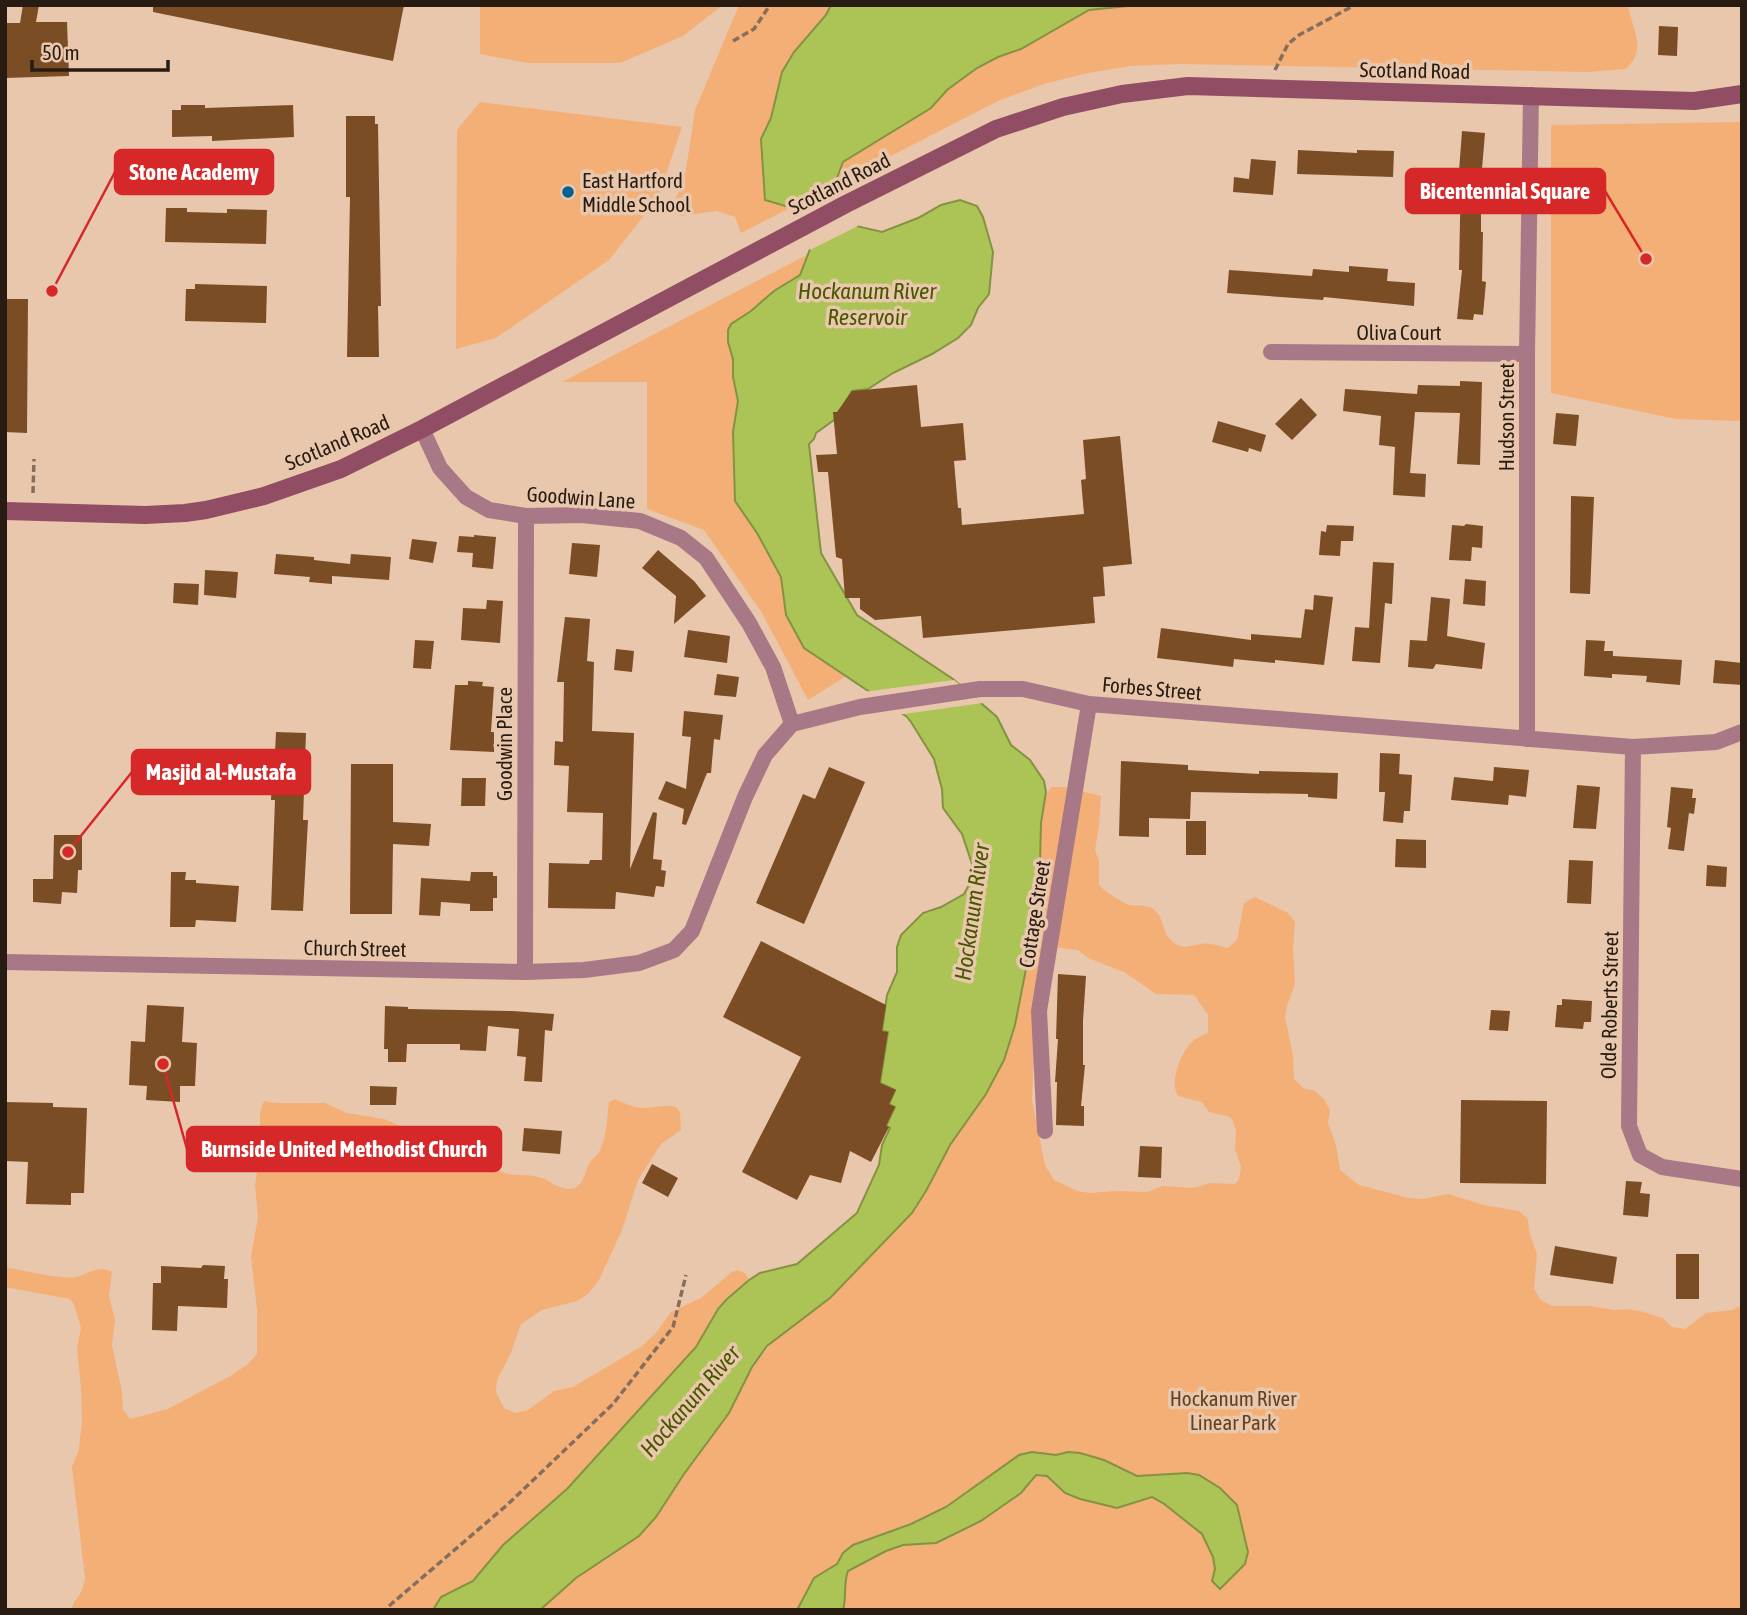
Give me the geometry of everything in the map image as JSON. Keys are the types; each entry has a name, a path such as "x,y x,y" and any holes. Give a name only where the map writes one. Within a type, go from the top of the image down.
{"main road":[{"name":"Scotland Road","path":"5,511 145,515 206,510 264,496 341,469 422,429 846,204 996,129 1063,107 1122,94 1188,86 1694,101 1742,94"}],"street":[{"name":"Hudson Street","path":"1527,739 1527,355 1531,95"},
{"name":"Oliva Court","path":"1271,352 1527,355"},
{"name":"Goodwin Lane","path":"422,429 440,468 466,497 489,510 526,516 582,514 640,521 681,538 706,558 749,623 773,667 792,724"},
{"name":"Goodwin Place","path":"525,972 526,516"},
{"name":"Forbes Street","path":"792,724 874,705 968,691 1023,689 1089,704 1633,747 1716,742 1742,732"},
{"name":"Cottage Street","path":"1045,1132 1039,1011 1089,704"},
{"name":"Church Street","path":"5,962 525,972 584,970 639,963 674,950 692,931 745,797 765,755 792,724"},
{"name":"Olde Roberts Street","path":"1633,747 1629,1126 1640,1155 1662,1167 1742,1179"}],"path":[{"path":"733,41 754,29 770,5"},
{"path":"1267,89 1288,44 1299,35 1355,5"},
{"path":"33,493 34,459"},
{"path":"390,1606 507,1505 613,1404 673,1327 686,1275"}],"green space":[{"path":"480,5 723,5 683,36 620,63 528,63 480,54"},
{"path":"739,5 1628,5 1637,46 1633,61 1626,69 1588,72 1180,64 1131,66 1083,74 1044,84 998,101 741,233 735,217 717,211 680,216 675,211 675,200 685,176 695,110"},
{"path":"480,102 682,127 658,198 609,260 496,338 456,349 457,130"},
{"path":"1742,122 1742,421 1676,419 1551,393 1551,125"},
{"path":"834,241 771,469 874,659 808,700 762,613 704,530 647,509 647,382 562,382"},
{"name":"Hockanum River Linear Park","path":"1052,787 1065,787 1101,796 1095,850 1099,861 1099,885 1127,904 1152,908 1159,916 1169,938 1180,946 1207,944 1228,948 1237,940 1244,903 1255,897 1288,913 1295,922 1295,984 1285,1017 1293,1055 1294,1079 1303,1088 1315,1091 1324,1099 1330,1110 1328,1123 1336,1145 1340,1170 1359,1185 1409,1198 1422,1199 1448,1194 1484,1205 1519,1211 1528,1219 1537,1254 1534,1289 1541,1300 1552,1306 1590,1306 1640,1311 1663,1318 1672,1327 1685,1329 1706,1313 1732,1310 1742,1305 1742,1610 843,1610 848,1571 903,1545 936,1543 1021,1493 1035,1475 1032,1452 1019,1455 946,1507 843,1553 837,1564 814,1578 797,1610 540,1610 576,1578 639,1536 656,1517 729,1413 752,1367 841,1260 1027,933 1040,862 1042,812","holes":["1054,947 1078,950 1088,958 1124,972 1156,994 1194,995 1208,1015 1208,1033 1192,1042 1180,1060 1176,1090 1178,1096 1202,1102 1209,1112 1232,1119 1236,1131 1235,1149 1241,1167 1239,1179 1235,1184 1211,1183 1193,1188 1163,1186 1147,1192 1090,1193 1077,1191 1054,1180 1045,1165 1032,1100 1035,1023"]},
{"path":"615,1099 642,1108 676,1107 680,1112 681,1130 661,1144 638,1180 622,1230 599,1280 588,1294 577,1301 542,1310 521,1324 511,1353 497,1380 496,1392 504,1408 515,1413 528,1410 554,1391 573,1387 642,1346 656,1333 671,1312 701,1298 732,1272 738,1270 746,1274 749,1280 717,1309 696,1347 567,1489 503,1545 473,1581 441,1597 433,1610 71,1610 85,1578 72,1467 79,1449 82,1420 77,1348 81,1328 70,1299 5,1287 5,1267 70,1278 98,1269 112,1272 109,1296 115,1320 112,1345 123,1409 130,1419 168,1409 232,1375 257,1354 257,1310 251,1256 258,1217 255,1185 260,1150 260,1112 264,1101 325,1103 347,1113 384,1119 442,1144 492,1151 496,1169 501,1172 538,1177 568,1189 583,1180 590,1162 599,1152 605,1133 609,1102"}],"water":[{"path":"831,5 1138,5 1089,10 1021,49 977,68 947,90 931,108 843,162 834,186 856,226 882,232 918,218 941,205 960,200 977,206 993,252 989,294 978,308 971,325 958,338 932,354 868,389 852,391 834,420 816,433 809,444 821,553 857,615 953,679 997,717 1011,745 1030,760 1044,781 1046,792 1041,823 1040,862 1028,917 1026,969 1015,1025 1004,1060 986,1094 950,1145 912,1213 830,1298 767,1346 752,1367 729,1413 656,1517 639,1536 576,1578 540,1610 433,1610 441,1597 473,1581 503,1545 567,1489 696,1347 726,1300 760,1273 797,1264 857,1213 879,1165 882,1145 890,1128 886,1126 895,1107 889,1104 895,1090 880,1083 888,1032 882,1031 887,995 897,972 897,947 901,935 923,913 941,907 964,894 970,883 972,864 962,834 943,808 942,789 934,759 907,717 804,648 786,615 781,577 757,533 735,501 733,432 738,401 728,330 731,324 774,291 800,275 812,244 789,207 765,200 761,139 771,118 782,72 794,52 826,15"},
{"path":"1032,1452 1056,1455 1080,1453 1104,1460 1137,1476 1187,1473 1199,1475 1220,1488 1237,1505 1248,1552 1245,1564 1220,1589 1212,1581 1215,1569 1213,1557 1202,1534 1163,1503 1152,1497 1117,1508 1065,1493 1047,1476 1036,1475 1021,1493 981,1521 936,1543 903,1545 886,1551 848,1571 843,1610 797,1610 814,1578 837,1564 843,1553 853,1545 911,1524 946,1507 1019,1455"}],"pier":[{"path":"837,185 858,226 810,250 789,210"},
{"path":"954,680 983,703 897,715 863,692"}],"building":[{"path":"23,5 39,5 36,22 67,22 69,76 5,78 5,23 20,23"},
{"path":"153,5 404,5 393,61 153,12"},
{"path":"1659,26 1678,27 1677,56 1658,55"},
{"path":"181,105 205,105 205,108 293,105 294,137 212,141 212,136 172,137 172,110 181,110"},
{"path":"346,116 375,116 375,124 378,124 381,306 378,306 379,357 347,357 350,197 346,197"},
{"path":"1462,131 1485,133 1481,232 1482,281 1486,282 1483,315 1474,314 1473,320 1457,319 1462,270 1459,270 1459,171"},
{"path":"1298,150 1357,153 1357,150 1394,151 1393,177 1297,174"},
{"path":"1251,159 1276,161 1273,195 1233,192 1234,177 1249,179"},
{"path":"166,208 187,208 187,212 227,213 227,209 267,210 266,244 165,242"},
{"path":"1349,266 1388,269 1387,281 1415,283 1414,306 1324,297 1323,300 1227,293 1229,270 1312,276 1313,269 1349,272"},
{"path":"195,284 267,286 266,323 185,321 186,289 195,289"},
{"path":"5,299 28,299 27,433 5,432"},
{"path":"1460,381 1482,382 1480,465 1457,464 1460,413 1415,412 1410,473 1426,474 1425,497 1393,495 1395,447 1379,445 1381,416 1343,411 1345,389 1417,394 1418,385 1460,386"},
{"path":"917,385 921,427 963,423 966,460 954,461 962,525 1084,514 1081,480 1086,479 1083,440 1120,436 1132,564 1103,567 1105,596 1093,597 1095,623 923,638 921,616 875,620 860,609 860,598 845,598 842,559 836,557 828,472 818,472 816,455 837,454 833,412 837,412 852,391"},
{"path":"1301,398 1317,415 1292,440 1275,424"},
{"path":"1556,413 1579,415 1576,446 1553,444"},
{"path":"1218,421 1266,435 1261,452 1249,448 1248,452 1212,442"},
{"path":"1571,496 1594,497 1590,594 1570,593"},
{"path":"1327,525 1354,526 1353,541 1341,541 1340,556 1319,555 1321,531 1326,532"},
{"path":"1452,525 1483,526 1482,548 1472,547 1471,561 1449,560"},
{"path":"459,536 496,537 493,569 472,567 473,553 457,552"},
{"path":"412,539 437,542 433,563 409,559"},
{"path":"572,543 600,545 597,577 569,574"},
{"path":"658,550 694,581 706,596 674,624 676,596 642,568"},
{"path":"276,554 314,557 314,560 350,564 351,554 391,557 389,580 332,576 332,584 309,582 310,577 274,574"},
{"path":"1373,562 1394,563 1392,604 1385,603 1380,663 1352,661 1355,627 1369,628"},
{"path":"205,570 238,572 236,598 204,595"},
{"path":"1465,579 1486,581 1485,606 1463,604"},
{"path":"174,583 199,584 198,605 173,603"},
{"path":"1314,595 1333,597 1324,665 1234,659 1233,667 1157,658 1161,628 1251,640 1251,634 1301,638 1305,609 1313,610"},
{"path":"1431,597 1450,599 1447,636 1485,643 1482,669 1436,664 1433,669 1408,667 1410,640 1427,641"},
{"path":"487,600 503,601 500,643 461,640 463,608 486,609"},
{"path":"565,617 590,619 587,661 594,662 592,731 634,733 630,869 653,812 657,813 653,859 662,860 661,870 666,871 664,887 656,886 654,897 616,892 615,909 548,908 549,863 589,864 590,860 602,860 603,813 567,812 569,766 554,765 555,741 563,742 564,682 557,682"},
{"path":"688,630 730,636 727,663 684,657"},
{"path":"415,640 434,641 431,669 413,668"},
{"path":"1586,640 1605,641 1604,651 1613,651 1613,656 1682,660 1680,685 1646,682 1647,676 1584,676"},
{"path":"616,649 634,651 632,672 614,670"},
{"path":"1715,660 1742,663 1742,685 1713,683"},
{"path":"717,674 739,677 736,697 714,695"},
{"path":"468,681 483,682 482,686 494,687 491,732 494,732 494,752 450,750 455,685 468,685"},
{"path":"684,711 723,715 720,740 714,739 711,773 707,773 686,825 682,824 684,809 658,799 666,781 686,789 691,737 682,736"},
{"path":"276,732 306,733 303,820 308,820 303,911 271,910 275,800 271,800"},
{"path":"1380,753 1400,754 1399,774 1412,775 1410,811 1404,811 1403,823 1383,821 1385,792 1379,792"},
{"path":"1121,761 1188,765 1188,770 1259,774 1259,771 1338,773 1337,799 1308,797 1308,794 1191,792 1190,819 1149,818 1149,837 1119,836"},
{"path":"351,764 393,764 393,822 431,824 429,846 393,844 392,914 350,914"},
{"path":"829,767 865,782 804,924 756,903 803,794 815,799"},
{"path":"1494,767 1529,770 1526,797 1509,795 1508,805 1451,800 1454,777 1493,781"},
{"path":"462,778 486,778 485,806 461,806"},
{"path":"1577,785 1600,787 1596,829 1573,828"},
{"path":"1671,787 1693,789 1692,798 1696,798 1694,814 1689,813 1684,851 1668,849"},
{"path":"1186,821 1206,821 1206,855 1186,855"},
{"path":"54,835 82,835 82,870 78,870 77,893 62,892 61,904 33,902 33,879 53,879"},
{"path":"1396,839 1426,840 1426,868 1395,867"},
{"path":"1569,860 1593,861 1591,904 1567,903"},
{"path":"1707,865 1727,867 1726,887 1706,886"},
{"path":"171,872 186,872 185,880 196,880 196,883 239,886 236,922 196,920 195,927 170,927"},
{"path":"471,872 493,872 493,876 497,876 497,898 493,898 493,911 470,911 470,904 441,902 440,916 419,915 421,878 470,881"},
{"path":"761,941 886,1005 882,1031 888,1032 880,1083 896,1090 889,1104 895,1107 886,1126 889,1127 871,1162 850,1151 841,1183 810,1175 797,1200 742,1172 801,1057 723,1017"},
{"path":"1058,974 1086,976 1083,1021 1085,1065 1081,1106 1084,1106 1084,1126 1056,1125"},
{"path":"1562,999 1592,1001 1591,1022 1584,1022 1583,1029 1555,1027 1557,1005 1562,1005"},
{"path":"147,1005 184,1007 182,1042 197,1043 195,1086 180,1086 180,1102 146,1100 147,1086 129,1085 131,1041 145,1042"},
{"path":"385,1006 554,1014 552,1031 545,1030 542,1082 524,1081 526,1057 517,1056 519,1029 488,1026 486,1051 460,1050 460,1044 407,1044 406,1062 388,1062 388,1049 384,1049"},
{"path":"1491,1010 1510,1011 1508,1031 1489,1030"},
{"path":"370,1086 397,1087 396,1105 370,1105"},
{"path":"1461,1100 1547,1101 1546,1184 1460,1183"},
{"path":"5,1102 53,1103 53,1107 87,1108 84,1193 71,1193 71,1205 26,1204 28,1162 5,1161"},
{"path":"524,1128 562,1131 560,1154 522,1151"},
{"path":"1140,1146 1162,1147 1161,1178 1138,1177"},
{"path":"652,1164 678,1178 668,1197 642,1183"},
{"path":"1626,1181 1642,1182 1640,1193 1650,1194 1648,1217 1623,1215"},
{"path":"1555,1246 1617,1257 1613,1284 1550,1275"},
{"path":"1676,1254 1699,1254 1699,1299 1676,1299"},
{"path":"203,1265 225,1266 224,1279 228,1279 227,1308 178,1306 177,1331 152,1330 153,1283 161,1283 161,1266 201,1268"}],"place":[{"name":"East Hartford Middle School","path":"568,192"},
{"name":"Bicentennial Square","path":"1646,259"},
{"name":"Stone Academy","path":"52,291"},
{"name":"Masjid al-Mustafa","path":"68,852"},
{"name":"Burnside United Methodist Church","path":"163,1064"}],"water label":[{"name":"Hockanum River Reservoir","path":"867,304"},
{"name":"Hockanum River","path":"972,912"},
{"name":"Hockanum River","path":"690,1401"}]}
